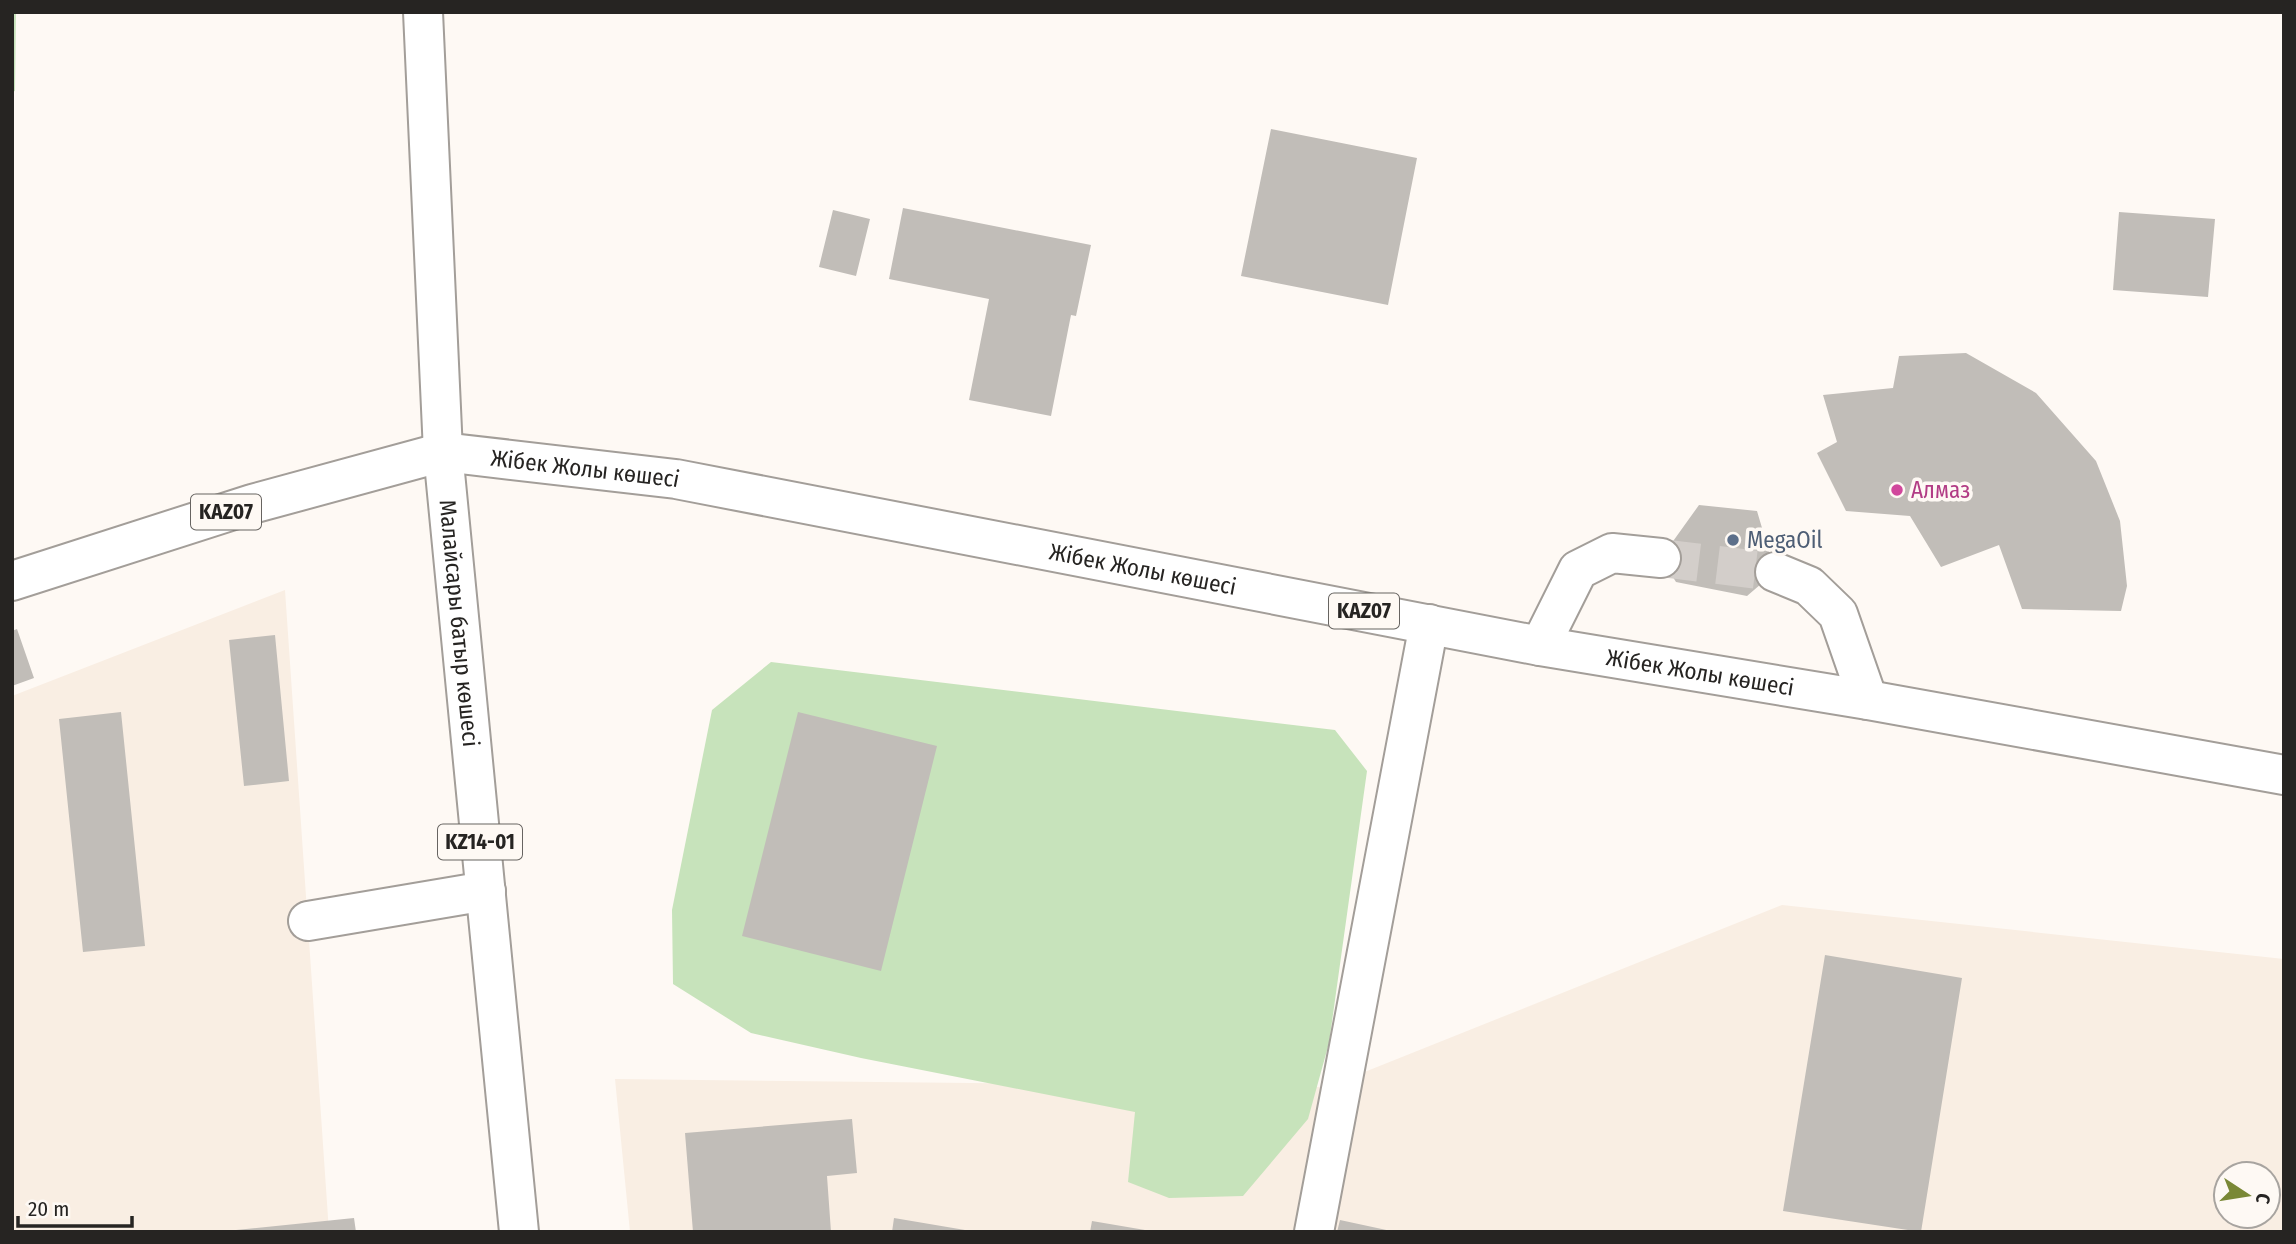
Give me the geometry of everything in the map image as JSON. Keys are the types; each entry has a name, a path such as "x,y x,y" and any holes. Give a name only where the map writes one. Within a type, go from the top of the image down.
{"main road":[{"name":"Малайсары батыр көшесі","path":"424,12 443,452 474,794 519,1232"},
{"name":"Жібек Жолы көшесі","path":"12,581 252,504 443,452 676,479 1540,646 2284,775"},
{"path":"1540,646 1577,570 1612,553 1661,558"},
{"path":"1775,572 1808,586 1838,614 1868,701"},
{"path":"1314,1232 1429,624"},
{"path":"308,921 486,891"}],"shaded area":[{"path":"285,590 329,1232 12,1232 12,696"},
{"path":"1782,905 2284,959 2284,1232 630,1232 615,1079 1327,1087"}],"green space":[{"path":"12,12 16,12 15,91 12,92"},
{"path":"771,662 1335,730 1367,771 1329,1043 1308,1119 1243,1196 1169,1198 1128,1182 1135,1112 861,1058 751,1033 673,984 672,910 712,710"}],"building":[{"path":"1271,129 1417,158 1388,305 1241,276"},
{"path":"903,208 1091,245 1076,316 1071,315 1051,416 969,400 989,299 889,279"},
{"path":"833,210 870,219 856,276 819,267"},
{"path":"2119,212 2215,219 2208,297 2113,290"},
{"path":"1966,353 2036,393 2096,461 2120,521 2127,586 2121,611 2022,609 1999,545 1941,567 1910,516 1846,511 1817,453 1837,442 1823,395 1893,388 1899,356"},
{"path":"1699,505 1757,511 1775,572 1747,596 1676,582 1661,558"},
{"path":"17,629 34,678 12,686 12,631"},
{"path":"275,635 289,781 244,786 229,640"},
{"path":"121,712 145,946 83,952 59,719"},
{"path":"798,712 937,746 881,971 742,936"},
{"path":"1825,955 1962,978 1921,1232 1783,1211"},
{"path":"852,1119 857,1173 827,1176 831,1232 693,1232 685,1133"},
{"path":"354,1218 356,1232 236,1232 236,1230"},
{"path":"894,1218 965,1230 965,1232 892,1232"},
{"path":"1340,1220 1391,1231 1391,1232 1337,1232"},
{"path":"1092,1221 1145,1230 1145,1232 1090,1232"}],"tunnel":[{"path":"1661,558 1775,572"}],"place":[{"name":"Алмаз","path":"1897,490"},
{"name":"MegaOil","path":"1733,540"}]}
